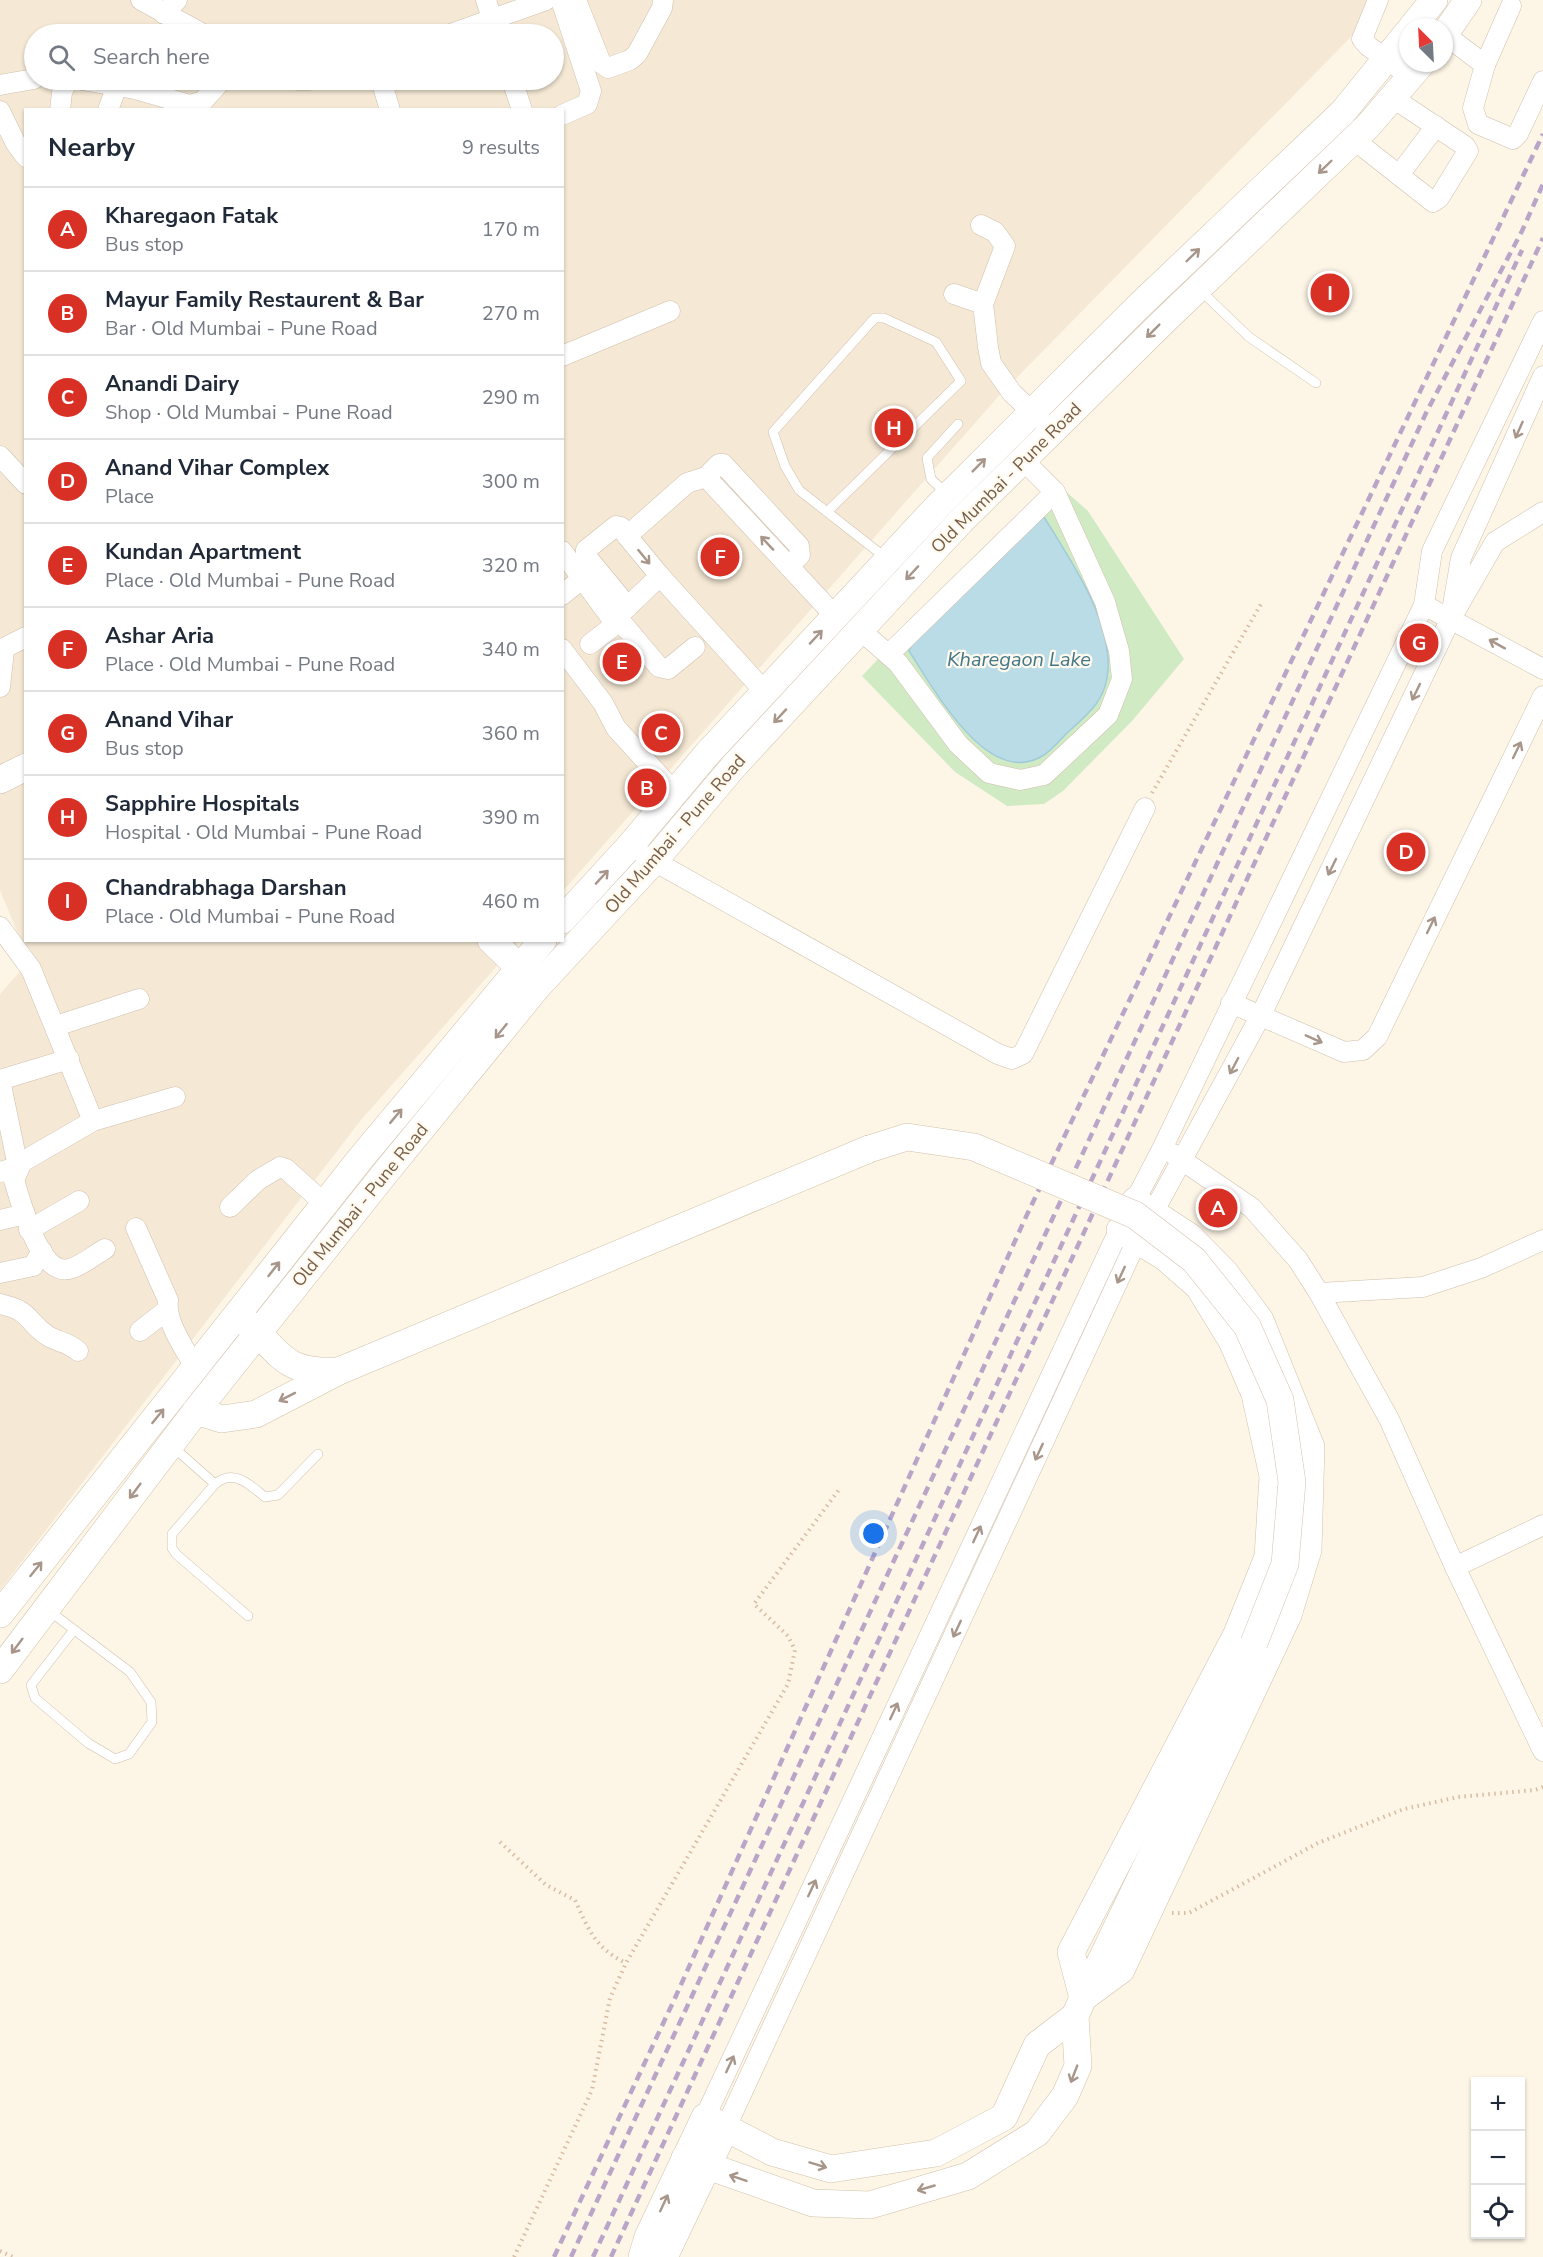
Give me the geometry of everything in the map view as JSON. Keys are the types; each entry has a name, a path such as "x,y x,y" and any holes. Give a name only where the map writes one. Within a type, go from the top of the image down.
{"street":[{"path":"141,0 184,24"},
{"path":"164,14 177,0"},
{"path":"486,0 494,24"},
{"path":"501,24 546,0"},
{"path":"569,3 601,63 608,68 630,60 637,54 663,8 663,0"},
{"path":"1378,0 1362,39 1386,59 1399,64"},
{"path":"1419,18 1434,0"},
{"path":"1453,22 1468,0"},
{"path":"564,114 587,104 591,91 569,3"},
{"path":"1511,6 1485,65 1473,108 1474,118 1478,124 1513,139 1518,134 1543,81"},
{"path":"1453,42 1485,65"},
{"name":"Old Mumbai - Pune Road","path":"564,918 765,692 948,495 1343,111 1399,43"},
{"name":"Old Mumbai - Pune Road","path":"0,1670 258,1332 538,986 654,861 733,767 961,521 1353,139 1393,98 1414,72"},
{"path":"0,85 24,81"},
{"path":"60,108 63,90"},
{"path":"105,108 115,90"},
{"path":"132,90 194,106 211,90"},
{"path":"384,90 389,108"},
{"path":"515,90 521,108"},
{"path":"1353,139 1433,202 1438,198 1468,151 1436,126 1393,98"},
{"path":"0,111 15,142 24,154"},
{"path":"1399,175 1436,126"},
{"path":"981,225 994,232 1005,246 983,304 991,363 1012,393 1053,430"},
{"path":"1162,285 1190,296"},
{"path":"954,294 983,304"},
{"path":"564,355 670,311"},
{"path":"1138,1240 1154,1213 1162,1149 1424,605 1432,551 1543,321"},
{"path":"1450,620 1461,558 1543,376"},
{"path":"0,456 24,482"},
{"path":"860,630 889,654 958,744 989,772 1020,780 1044,775 1108,716 1122,679 1119,651 1105,602 1055,492 1023,460"},
{"path":"627,536 687,483 706,477 835,616"},
{"path":"889,654 1055,492"},
{"path":"642,2257 648,2237 696,2162 716,2122 1138,1240 1184,1160 1261,1015 1450,620 1496,542 1543,512"},
{"path":"628,607 586,556 586,550 616,526 621,527 660,576 765,692"},
{"path":"564,553 584,577 613,624 590,644"},
{"path":"660,576 620,615 622,623 659,667 668,669 694,647"},
{"path":"564,593 584,577"},
{"path":"1424,605 1543,669"},
{"path":"0,687 2,650 24,638"},
{"path":"564,652 603,703 616,728 675,793"},
{"path":"1231,1003 1344,1052 1363,1050 1377,1037 1543,696"},
{"path":"629,847 998,1054 1012,1059 1023,1054 1144,808"},
{"path":"0,927 31,969 93,1121"},
{"path":"493,942 538,986"},
{"name":"Old Mumbai - Pune Road","path":"0,1614 325,1204 541,942"},
{"path":"56,1026 139,999"},
{"path":"69,1059 0,1080 9,1169 27,1222 42,1251 58,1268 68,1270 105,1249"},
{"path":"9,1169 93,1121 175,1097"},
{"path":"196,1411 222,1419 256,1413 339,1371 869,1149 907,1137 974,1147 1135,1215 1194,1260 1247,1326 1280,1400 1292,1482 1285,1564 1254,1643 1079,2007"},
{"path":"1162,1149 1184,1160 1252,1208 1298,1260 1319,1293 1389,1419 1455,1567 1543,1751"},
{"path":"230,1207 258,1180 280,1167 286,1169 325,1204"},
{"path":"0,1220 27,1222 79,1201"},
{"path":"716,2122 772,2152 831,2169 936,2153 1004,2117 1037,2045 1121,1970 1151,1908 1288,1615 1308,1550 1311,1447 1260,1320 1226,1274 1190,1237 1154,1213"},
{"path":"136,1228 168,1300 167,1310 195,1368"},
{"path":"1319,1293 1423,1287 1481,1268 1543,1239"},
{"path":"696,2162 813,2203 870,2205 968,2176 1037,2133 1065,2096 1078,2066 1079,2007 1071,1952 1237,1634 1268,1557 1273,1476 1255,1394 1232,1341 1199,1287 1138,1240"},
{"path":"0,1273 33,1266 42,1251"},
{"path":"0,1304 21,1309 48,1336 69,1343 78,1351"},
{"path":"140,1331 167,1310"},
{"path":"238,1315 258,1332 273,1352 292,1365 315,1372 339,1371"},
{"path":"1455,1567 1543,1525"},
{"path":"664,2257 696,2162"}],"lane":[{"path":"1190,296 1316,382"},
{"path":"828,512 961,381 936,342 884,318 872,321 773,432 785,466 799,490 888,560"},
{"path":"948,495 931,479 927,458 958,424"},
{"path":"170,1445 215,1484"},
{"path":"248,1616 176,1554 172,1548 172,1534 222,1478 240,1478 270,1498 278,1495 318,1454"},
{"path":"46,1608 73,1631 130,1672 152,1702 153,1722 129,1754 115,1759 88,1743 35,1698 31,1685 73,1631"}],"path":[{"path":"1144,808 1165,767 1261,604"},
{"path":"514,2257 592,2090 610,1998 626,1964 788,1684 795,1650 788,1636 754,1604 841,1487"},
{"path":"1151,1908 1175,1914 1189,1913 1318,1843 1404,1809 1458,1797 1535,1790 1543,1787"},
{"path":"500,1842 546,1885 575,1900 587,1928 606,1954 626,1964"},
{"path":"0,2251 13,2257"}],"shaded area":[{"path":"0,0 1387,0 997,398 564,890 564,108 24,108 24,942 518,942 361,1120 0,1590 0,994 29,961 0,890"}],"green space":[{"path":"1054,481 1088,511 1184,659 1132,721 1063,791 1044,804 1007,806 955,772 862,676 943,590"}],"water":[{"name":"Kharegaon Lake","path":"1041,512 1075,568 1095,608 1103,629 1108,670 1104,690 1089,713 1047,753 1023,762 1003,759 983,747 964,730 932,688 909,651 911,646"}],"railway":[{"path":"554,2257 675,1998 1024,1221 1543,134"},
{"path":"571,2257 1427,411 1522,231 1543,184"},
{"path":"611,2257 1543,238"},
{"path":"593,2257 1522,250"}],"place":[{"name":"Chandrabhaga Darshan","path":"1330,293"},
{"name":"Sapphire Hospitals","path":"894,428"},
{"name":"Ashar Aria","path":"720,557"},
{"name":"Anand Vihar","path":"1419,643"},
{"name":"Kundan Apartment","path":"622,662"},
{"name":"Anandi Dairy","path":"661,733"},
{"name":"Mayur Family Restaurent & Bar","path":"647,788"},
{"name":"Anand Vihar Complex","path":"1406,852"},
{"name":"Kharegaon Fatak","path":"1218,1208"}]}
